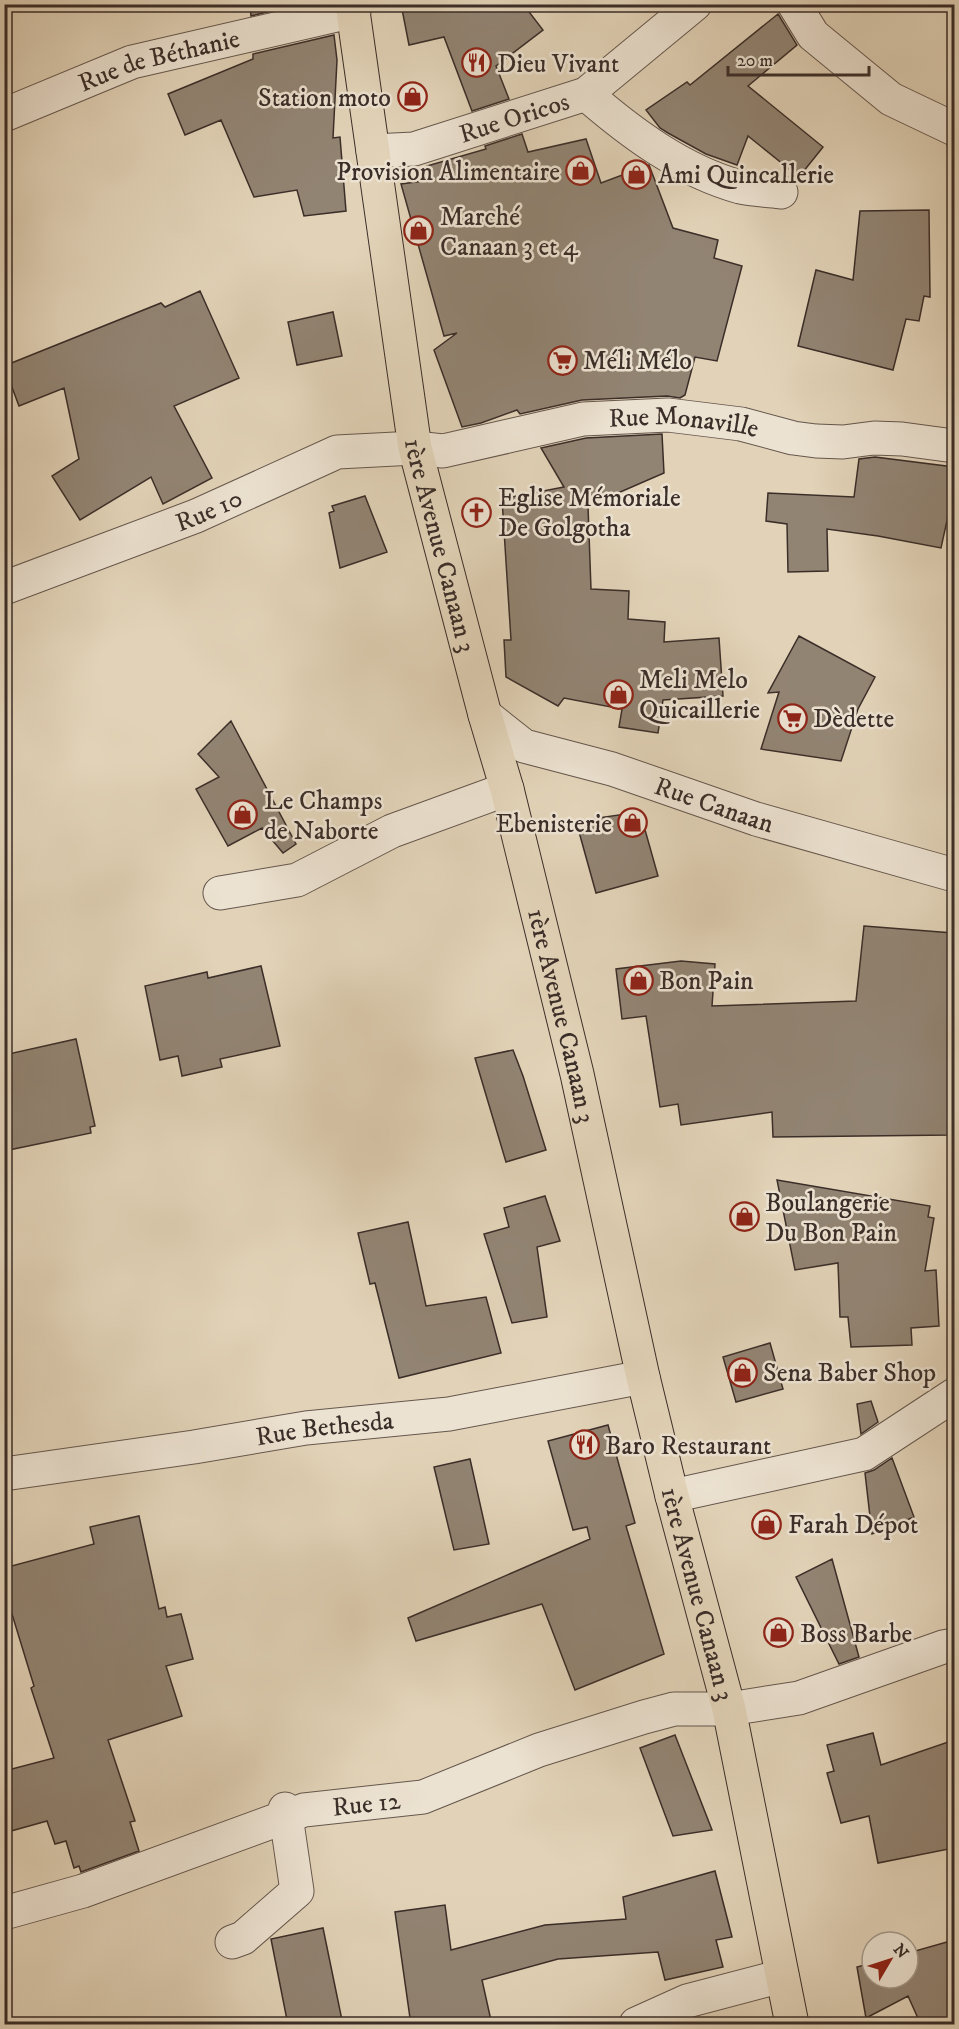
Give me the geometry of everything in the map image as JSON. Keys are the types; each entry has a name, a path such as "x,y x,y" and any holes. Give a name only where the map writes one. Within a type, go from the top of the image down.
{"main road":[{"name":"1ère Avenue Canaan 3","path":"353,8 415,447 485,715 507,789 577,1074 643,1377 729,1709 792,2025"}],"street":[{"name":"Rue Oricos","path":"373,151 414,149 586,94 695,4"},
{"path":"794,4 813,35 891,99 954,129"},
{"name":"Rue de Béthanie","path":"4,115 132,62 353,8"},
{"path":"586,94 620,123 689,168 740,187 781,192"},
{"name":"Rue Monaville","path":"415,447 443,451 584,419 668,415 741,424 793,438 816,441 843,442 883,439 954,446"},
{"name":"Rue 10","path":"4,588 196,516 337,452 415,447"},
{"name":"Rue Canaan","path":"485,715 524,746 612,769 756,819 954,875"},
{"path":"220,893 297,880 392,831 507,789"},
{"name":"Rue Bethesda","path":"4,1474 194,1447 306,1428 449,1414 643,1377"},
{"path":"672,1496 864,1454 954,1395"},
{"name":"Rue 12","path":"4,1913 83,1892 286,1812 423,1797 539,1750 644,1717 674,1709 729,1709 799,1698 954,1645"},
{"path":"232,1942 243,1938 297,1891 286,1812"},
{"path":"636,2025 687,2001 782,1976"}],"building":[{"path":"250,4 299,4 251,16"},
{"path":"401,4 523,4 543,30 496,66 509,99 472,111 444,37 409,45"},
{"path":"778,14 797,45 748,86 823,147 799,177 748,136 737,165 706,154 668,133 660,128 646,110 687,82 690,85"},
{"path":"334,35 337,60 333,138 340,137 346,211 304,216 297,190 254,197 221,120 185,135 168,94 253,59 253,54"},
{"path":"522,134 528,152 586,139 601,183 649,165 673,228 718,240 714,258 742,266 717,361 695,357 685,395 680,398 667,396 582,400 520,414 517,410 462,427 434,350 457,333 444,336 401,184 432,180 427,166 486,149 485,146"},
{"path":"929,210 930,297 924,296 919,321 906,319 893,370 798,346 816,270 853,280 860,211"},
{"path":"200,291 239,378 174,406 212,478 163,504 151,477 80,520 52,476 79,459 64,388 19,406 4,366 161,303 165,307"},
{"path":"333,312 342,356 297,365 288,322"},
{"path":"662,434 664,473 588,506 591,589 629,591 628,619 665,622 664,642 719,638 723,696 663,700 658,733 619,727 622,709 564,698 558,706 506,677 504,640 511,640 502,499 564,487 541,448 586,438"},
{"path":"875,457 954,467 954,508 950,507 941,548 827,529 828,571 788,572 787,524 766,521 768,493 854,497 859,459"},
{"path":"365,496 387,552 340,568 329,513 334,511 332,506"},
{"path":"799,636 875,677 858,709 841,761 761,749 779,692 768,693"},
{"path":"231,721 296,844 283,853 262,828 228,846 196,789 219,777 198,754"},
{"path":"640,812 658,876 596,893 576,821"},
{"path":"864,926 953,933 951,997 954,997 954,1066 950,1065 952,1135 773,1137 772,1112 681,1125 678,1104 660,1107 646,1016 622,1019 616,969 681,961 715,964 712,1006 856,1001"},
{"path":"261,966 280,1046 220,1059 222,1067 182,1076 178,1056 160,1060 145,986 207,972 208,978"},
{"path":"76,1039 95,1126 90,1127 91,1133 4,1151 4,1055"},
{"path":"513,1050 546,1150 506,1162 475,1058"},
{"path":"777,1180 930,1206 928,1217 934,1218 925,1271 936,1270 939,1326 911,1328 912,1345 851,1347 848,1317 840,1317 838,1263 795,1270"},
{"path":"545,1196 560,1241 537,1247 547,1317 512,1323 484,1234 509,1227 504,1208"},
{"path":"408,1222 426,1306 486,1297 501,1353 399,1378 375,1283 370,1284 358,1233"},
{"path":"770,1343 783,1389 736,1402 723,1357"},
{"path":"871,1401 878,1422 861,1434 857,1404"},
{"path":"608,1425 635,1523 626,1526 664,1654 575,1690 542,1604 416,1641 408,1618 590,1539 587,1527 573,1530 548,1441"},
{"path":"892,1458 914,1517 872,1534 865,1473"},
{"path":"470,1459 489,1544 454,1550 434,1467"},
{"path":"139,1516 159,1609 165,1607 167,1617 181,1614 193,1659 166,1666 182,1716 108,1740 135,1821 130,1822 139,1851 81,1872 79,1866 74,1868 66,1841 55,1844 47,1821 4,1833 4,1771 54,1758 31,1688 34,1686 4,1588 4,1568 94,1544 90,1527"},
{"path":"832,1559 859,1657 839,1664 796,1577"},
{"path":"873,1733 881,1765 954,1740 954,1848 878,1863 869,1816 841,1823 827,1773 834,1771 827,1745"},
{"path":"675,1735 712,1830 673,1836 640,1748"},
{"path":"715,1871 732,1937 716,1940 723,1967 665,1980 658,1952 558,1959 482,1980 492,2025 411,2025 395,1912 445,1905 451,1950 545,1925 626,1919 623,1897"},
{"path":"323,1928 343,2025 288,2025 271,1939"},
{"path":"954,1940 954,2025 921,2025 908,1996 866,2018 861,1990 920,1990 920,1950"},
{"path":"860,1966 860,1984 857,1967"}],"place":[{"name":"Dieu Vivant","path":"476,63"},
{"name":"Station moto","path":"412,97"},
{"name":"Provision Alimentaire","path":"581,171"},
{"name":"Ami Quincallerie","path":"637,174"},
{"name":"Marché Canaan 3 et 4","path":"419,231"},
{"name":"Méli Mélo","path":"562,360"},
{"name":"Eglise Mémoriale De Golgotha","path":"477,512"},
{"name":"Meli Melo Quicaillerie","path":"618,694"},
{"name":"Dèdette","path":"792,718"},
{"name":"Le Champs de Naborte","path":"243,815"},
{"name":"Ebenisterie","path":"633,823"},
{"name":"Bon Pain","path":"638,980"},
{"name":"Boulangerie Du Bon Pain","path":"744,1217"},
{"name":"Sena Baber Shop","path":"742,1372"},
{"name":"Baro Restaurant","path":"584,1445"},
{"name":"Farah Dépot","path":"767,1524"},
{"name":"Boss Barbe","path":"779,1633"}]}
